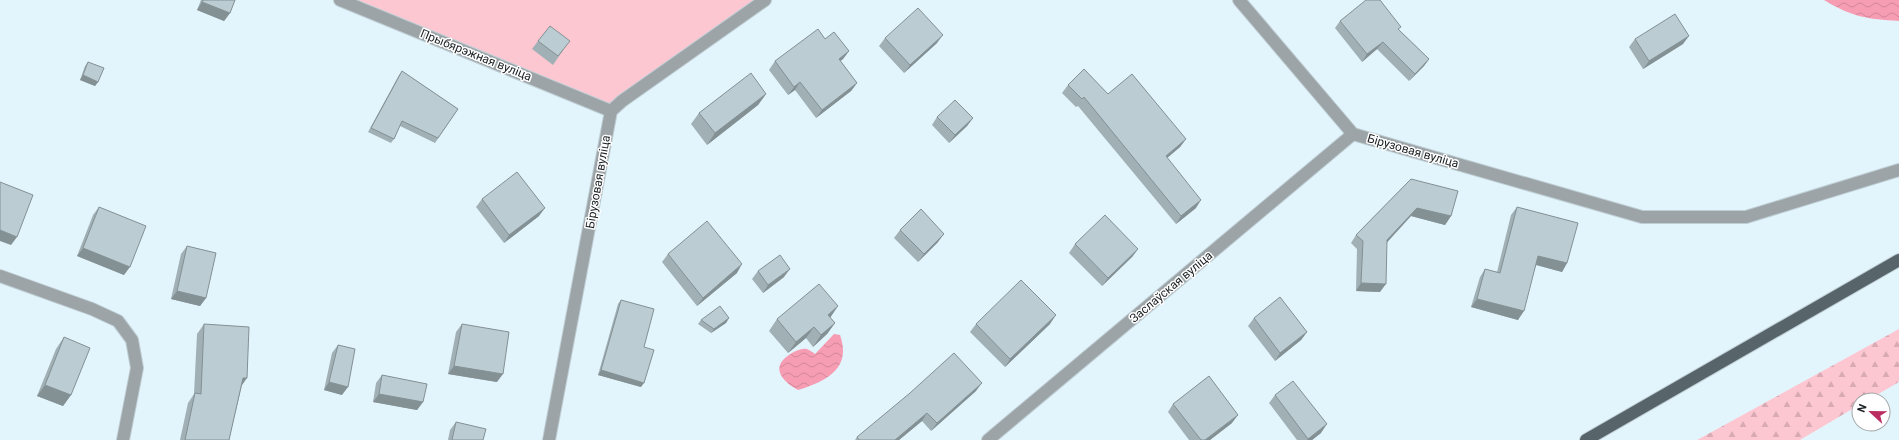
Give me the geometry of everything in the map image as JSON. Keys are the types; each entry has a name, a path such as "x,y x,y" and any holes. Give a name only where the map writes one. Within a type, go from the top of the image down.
{"main road":[{"path":"1586,440 1899,260"}],"street":[{"name":"Прыбярэжная вуліца","path":"340,0 611,111"},
{"path":"611,111 622,101 765,0"},
{"name":"Бірузовая вуліца","path":"1239,0 1353,134 1642,217 1746,217 1899,170"},
{"name":"Бірузовая вуліца","path":"549,440 611,111"},
{"name":"Заслаўская вуліца","path":"988,440 1353,134"},
{"path":"0,276 92,309 118,321 132,340 137,368 123,440"}],"green space":[{"path":"340,0 759,0 611,111"},
{"path":"1899,329 1899,382 1882,392 1851,392 1851,410 1800,440 1697,440"}],"water":[{"path":"1824,0 1899,0 1899,21 1869,18 1852,14"},
{"path":"834,334 840,335 843,347 842,357 834,372 827,378 798,390 783,378 779,368 785,358 792,353 803,349 807,349 815,354"}],"building":[{"path":"203,0 235,0 230,13 202,2"},
{"path":"1366,0 1380,0 1401,27 1398,29 1429,59 1415,74 1383,42 1367,54 1340,21"},
{"path":"918,8 943,35 910,65 885,38"},
{"path":"1675,14 1689,36 1649,61 1635,39"},
{"path":"550,26 570,41 558,56 538,41"},
{"path":"818,29 825,39 834,32 849,51 839,59 857,83 822,110 800,82 794,87 775,61"},
{"path":"88,62 104,68 98,82 83,75"},
{"path":"1084,69 1108,94 1132,74 1186,139 1166,156 1201,200 1181,216 1084,97 1082,99 1068,85"},
{"path":"402,71 458,109 438,138 402,121 394,139 371,128"},
{"path":"751,73 766,94 715,133 699,113"},
{"path":"955,100 973,118 955,135 937,117"},
{"path":"517,172 545,208 509,235 482,199"},
{"path":"1411,179 1458,191 1451,216 1417,208 1387,240 1386,284 1361,283 1363,241 1356,235"},
{"path":"0,182 33,195 17,237 0,230"},
{"path":"99,207 146,226 130,267 83,248"},
{"path":"1517,207 1578,223 1567,263 1538,256 1524,311 1477,299 1485,269 1500,273"},
{"path":"921,209 944,234 924,254 900,230"},
{"path":"1105,215 1138,249 1108,278 1075,244"},
{"path":"707,221 742,264 703,298 668,254"},
{"path":"187,246 216,253 206,298 177,291"},
{"path":"780,255 790,269 768,285 758,271"},
{"path":"1021,280 1056,315 1010,359 976,324"},
{"path":"819,284 838,306 828,315 835,323 821,335 814,327 796,342 777,319"},
{"path":"1280,297 1307,332 1280,353 1254,318"},
{"path":"621,300 654,309 644,347 654,350 644,383 601,370"},
{"path":"720,306 729,318 714,329 701,320"},
{"path":"204,324 249,327 247,378 243,378 229,440 185,440 195,393 201,394"},
{"path":"462,324 509,332 503,374 454,366"},
{"path":"64,337 90,348 71,395 45,385"},
{"path":"338,345 355,349 348,387 329,382"},
{"path":"954,353 982,383 937,423 927,413 895,440 859,440 857,437 910,393"},
{"path":"382,375 427,384 423,402 379,394"},
{"path":"1209,376 1238,415 1205,440 1201,440 1173,404"},
{"path":"1293,381 1327,424 1308,439 1275,395"},
{"path":"456,422 486,429 483,440 452,440"}]}
